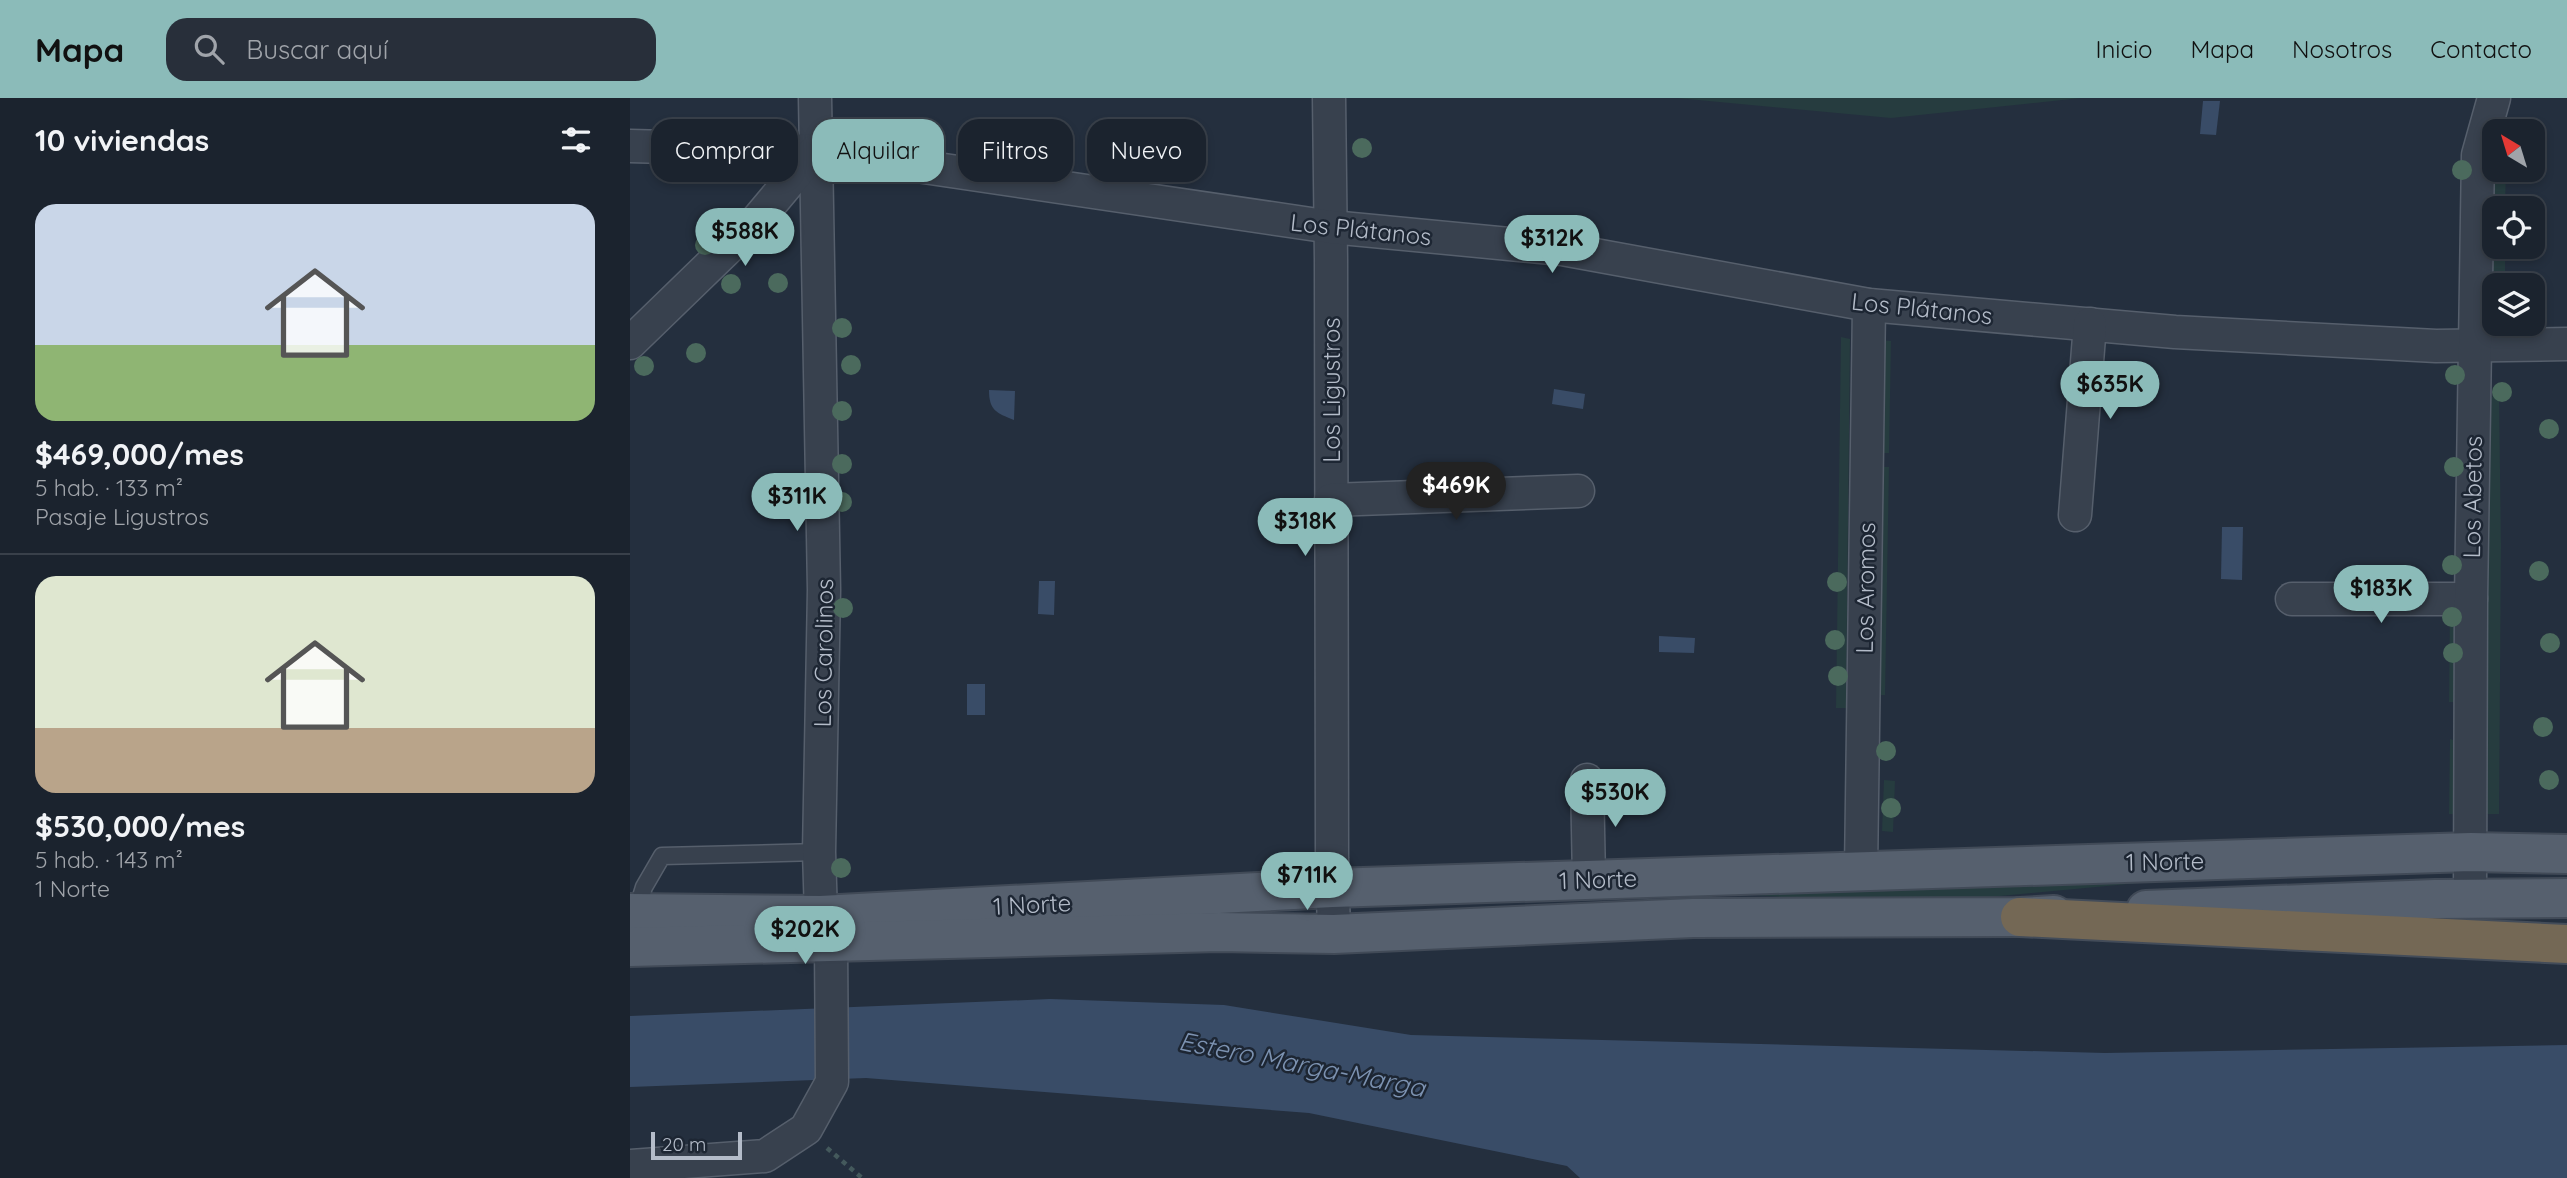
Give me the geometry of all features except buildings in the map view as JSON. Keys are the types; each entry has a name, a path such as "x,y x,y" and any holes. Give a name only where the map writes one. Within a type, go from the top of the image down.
{"highway":[{"path":"2020,917 2567,944"}],"main road":[{"name":"1 Norte","path":"826,929 1332,888 2471,852 2567,854"},
{"name":"1 Norte","path":"632,924 826,929 1334,934 1693,918 2020,917 2224,905 2567,898"}],"street":[{"name":"Los Carolinos","path":"815,98 815,119"},
{"name":"Los Ligustros","path":"1328,98 1334,934"},
{"name":"Los Abetos","path":"2470,898 2471,599 2478,155 2494,98"},
{"name":"Los Plátanos","path":"630,146 812,150"},
{"path":"630,343 758,219 812,154"},
{"name":"Los Plátanos","path":"944,169 1331,227 1562,249 1869,305 2175,332 2436,346 2567,344"},
{"name":"Los Carolinos","path":"806,1129 832,1082 831,990 819,852 824,590 816,182"},
{"name":"Los Aromos","path":"1861,871 1869,305"},
{"path":"2076,515 2090,324"},
{"path":"1331,500 1578,491"},
{"path":"2292,599 2471,599"},
{"path":"1587,780 1589,878"},
{"path":"630,1166 765,1156 806,1129"}],"lane":[{"path":"632,924 644,887 662,856 819,852"}],"path":[{"path":"806,1129 862,1178"}],"green space":[{"path":"1677,98 2081,98 1891,118"},
{"path":"2493,182 2506,182 2505,196 2493,196"},
{"path":"2491,259 2505,259 2505,273 2491,273"},
{"path":"1841,337 1850,339 1846,708 1836,708"},
{"path":"1879,340 1891,341 1889,453 1878,453"},
{"path":"2499,396 2499,814 2487,814 2488,397"},
{"path":"1878,467 1889,467 1885,695 1875,695"},
{"path":"2450,604 2456,605 2454,702 2449,702"},
{"path":"2450,739 2453,740 2454,814 2449,814"},
{"path":"1884,780 1895,781 1893,832 1882,831"},
{"path":"2442,871 2139,883 1990,897 1827,900 1710,892"}],"water":[{"path":"2203,101 2220,101 2216,135 2200,134"},
{"path":"1554,389 1585,394 1583,409 1552,404"},
{"path":"989,390 1015,391 1014,420 995,410 990,402"},
{"path":"2222,527 2243,527 2242,580 2221,579"},
{"path":"1039,581 1055,581 1054,615 1038,614"},
{"path":"1659,636 1695,638 1694,653 1659,652"},
{"path":"967,684 985,684 985,715 967,715"},
{"name":"Estero Marga-Marga","path":"1050,999 1224,1005 1411,1035 2105,1053 2567,1045 2567,1178 1580,1178 1567,1166 1309,1113 866,1078 630,1087 630,1016"}]}
